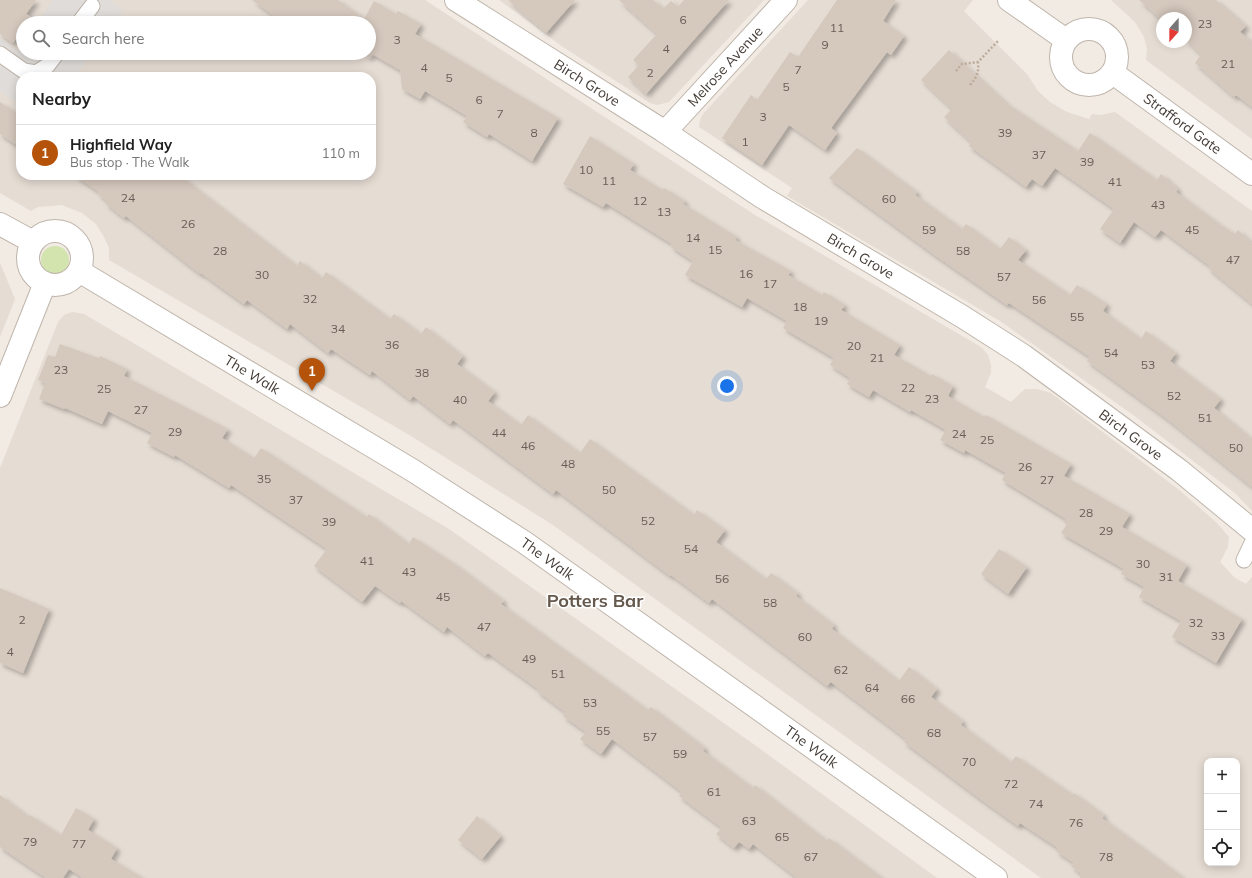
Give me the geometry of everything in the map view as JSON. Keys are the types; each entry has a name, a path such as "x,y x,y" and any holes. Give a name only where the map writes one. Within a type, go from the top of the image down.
{"street":[{"name":"Birch Grove","path":"456,0 665,132 762,197 963,317 1024,356 1179,470 1252,530"},
{"name":"Melrose Avenue","path":"665,132 786,0"},
{"path":"1009,0 1066,40"},
{"path":"1087,29 1104,33 1110,39 1116,51 1116,64 1113,72 1099,83 1082,84 1075,81 1065,70 1062,59 1062,51 1066,40 1078,31 1087,29"},
{"name":"Strafford Gate","path":"1113,72 1252,174"},
{"path":"0,224 33,242"},
{"path":"48,231 66,233 79,245 82,253 80,271 67,283 58,285 45,283 34,276 29,268 27,259 28,250 33,242 39,235 48,231"},
{"name":"The Walk","path":"80,271 406,466 524,542 996,878"},
{"path":"0,396 45,283"}],"lane":[{"path":"84,16 92,6"},
{"path":"0,54 24,71 30,72"},
{"path":"38,72 47,66 52,60"},
{"path":"1244,560 1252,543"}],"path":[{"path":"970,84 976,78 978,62 999,40"},
{"path":"956,71 962,64 978,62"}],"shaded area":[{"path":"0,0 425,0 755,215 981,347 988,355 991,365 991,373 985,387 1011,402 1025,389 1037,389 1051,393 1178,489 1217,523 1229,537 1228,547 1220,562 1235,578 1246,584 1252,577 1252,878 1041,878 553,525 411,436 109,260 109,248 104,237 96,224 82,213 62,205 38,207 31,211 0,193"},
{"path":"53,0 109,0 123,10 118,16 43,16"},
{"path":"499,0 764,0 669,102 657,105 650,103 563,47"},
{"path":"808,0 973,0 964,11 1027,74 1038,91 1050,102 1067,112 1089,119 1092,114 1101,115 1115,112 1252,211 1252,511 1236,494 1136,417 1000,321 787,196 792,188 699,127 703,114"},
{"path":"1111,0 1252,0 1252,139 1146,60 1147,49 1144,37 1135,22"},
{"path":"0,38 16,50 16,60 87,60 79,72 16,72 16,102 0,91"},
{"path":"0,263 15,299 0,337"},
{"path":"72,312 84,314 449,529 759,748 937,878 0,878 0,468 58,322 64,315"}],"green space":[{"path":"55,246 65,250 69,260 65,270 55,274 45,270 41,260 45,250"}],"building":[{"path":"0,0 36,0 26,14 29,16 16,16 16,39 13,43 0,34"},
{"path":"252,0 338,0 360,16 274,16"},
{"path":"508,0 575,0 546,33"},
{"path":"619,0 653,0 663,9 671,1 678,7 684,0 729,0 646,94 628,77 639,65 633,60 657,34"},
{"path":"837,0 896,0 883,21 904,36 891,55 887,52 831,128 837,133 825,150 789,125 762,165 722,138 751,95 757,100 790,52 798,57"},
{"path":"1139,0 1216,0 1246,26 1240,32 1252,42 1252,107 1236,95 1234,97 1195,63 1201,55 1192,46 1192,12 1156,12 1156,15"},
{"path":"374,1 396,14 398,11 421,24 415,34 558,118 532,161 489,134 487,137 463,122 467,116 425,91 420,99 402,89 400,70 376,56 376,16 366,16"},
{"path":"949,50 1007,104 1078,151 1090,133 1157,180 1161,174 1178,189 1176,192 1219,224 1235,234 1238,230 1252,243 1252,304 1208,268 1210,266 1161,230 1155,237 1134,222 1120,243 1100,229 1114,209 1055,168 1042,186 1032,179 1026,187 969,146 971,142 944,117 952,109 921,80"},
{"path":"0,102 16,113 16,145 0,134"},
{"path":"590,136 634,164 630,170 662,190 664,188 685,201 683,204 737,237 735,240 791,271 788,275 822,295 824,292 845,305 841,310 900,345 894,355 931,376 932,374 953,386 948,396 984,417 986,415 1071,464 1064,476 1130,514 1122,527 1187,565 1178,581 1242,619 1216,663 1172,637 1181,621 1139,597 1144,587 1121,574 1124,569 1061,533 1067,524 1064,523 1066,519 1002,480 1006,473 965,450 964,453 940,440 946,430 911,410 910,412 873,390 869,397 847,384 850,378 830,365 834,358 783,328 787,321 747,298 742,307 685,275 693,261 671,247 672,244 606,203 603,207 563,184"},
{"path":"857,148 917,192 915,195 962,229 966,224 1000,249 1009,237 1026,250 1018,260 1070,295 1077,285 1107,304 1103,311 1141,339 1146,331 1176,353 1170,361 1221,399 1214,408 1252,439 1252,487 1167,419 1087,361 1090,357 1009,303 1007,305 936,256 829,178"},
{"path":"81,180 185,180 297,266 300,261 322,278 326,272 390,319 394,314 421,334 426,327 463,356 457,364 495,392 488,401 521,425 528,415 580,453 590,439 694,515 697,510 725,530 716,542 766,579 771,573 798,593 796,596 834,625 832,629 899,681 909,667 937,689 931,697 963,721 961,725 1011,762 1016,756 1073,795 1074,793 1104,815 1102,818 1184,878 1080,878 1080,873 1071,866 1074,863 1056,851 1058,848 1020,823 1018,826 976,796 904,742 906,739 831,682 827,686 712,599 709,603 671,575 670,576 556,490 553,494 453,420 450,424 413,396 410,400 372,371 370,375 331,349 328,353 290,324 287,329 247,300 244,304 201,273 200,274 126,216 124,218 105,203 107,201 98,194 99,192"},
{"path":"60,344 99,358 100,356 127,369 124,376 228,429 222,438 254,458 261,448 367,517 369,514 409,544 413,537 456,565 504,601 501,604 648,710 651,707 705,748 703,751 753,788 755,785 827,841 829,838 882,878 797,878 753,844 749,849 739,842 734,848 716,834 722,828 679,796 682,792 612,739 601,754 580,739 586,732 563,716 565,712 537,691 538,689 488,653 485,656 447,627 444,632 401,601 400,603 375,586 362,602 314,566 327,549 231,485 229,488 175,455 174,457 147,443 152,433 108,411 102,424 65,408 64,409 39,399 45,383 38,380 48,355 55,357"},
{"path":"999,549 1027,567 1008,594 981,574"},
{"path":"0,588 49,609 23,673 0,663"},
{"path":"0,795 29,817 30,815 61,835 76,808 94,819 88,830 117,848 111,859 143,878 83,878 69,869 63,878 46,878 0,847"},
{"path":"477,816 501,836 482,859 458,840"}],"place":[{"name":"Highfield Way","path":"312,391"}],"district":[{"name":"Potters Bar","path":"595,600"}]}
